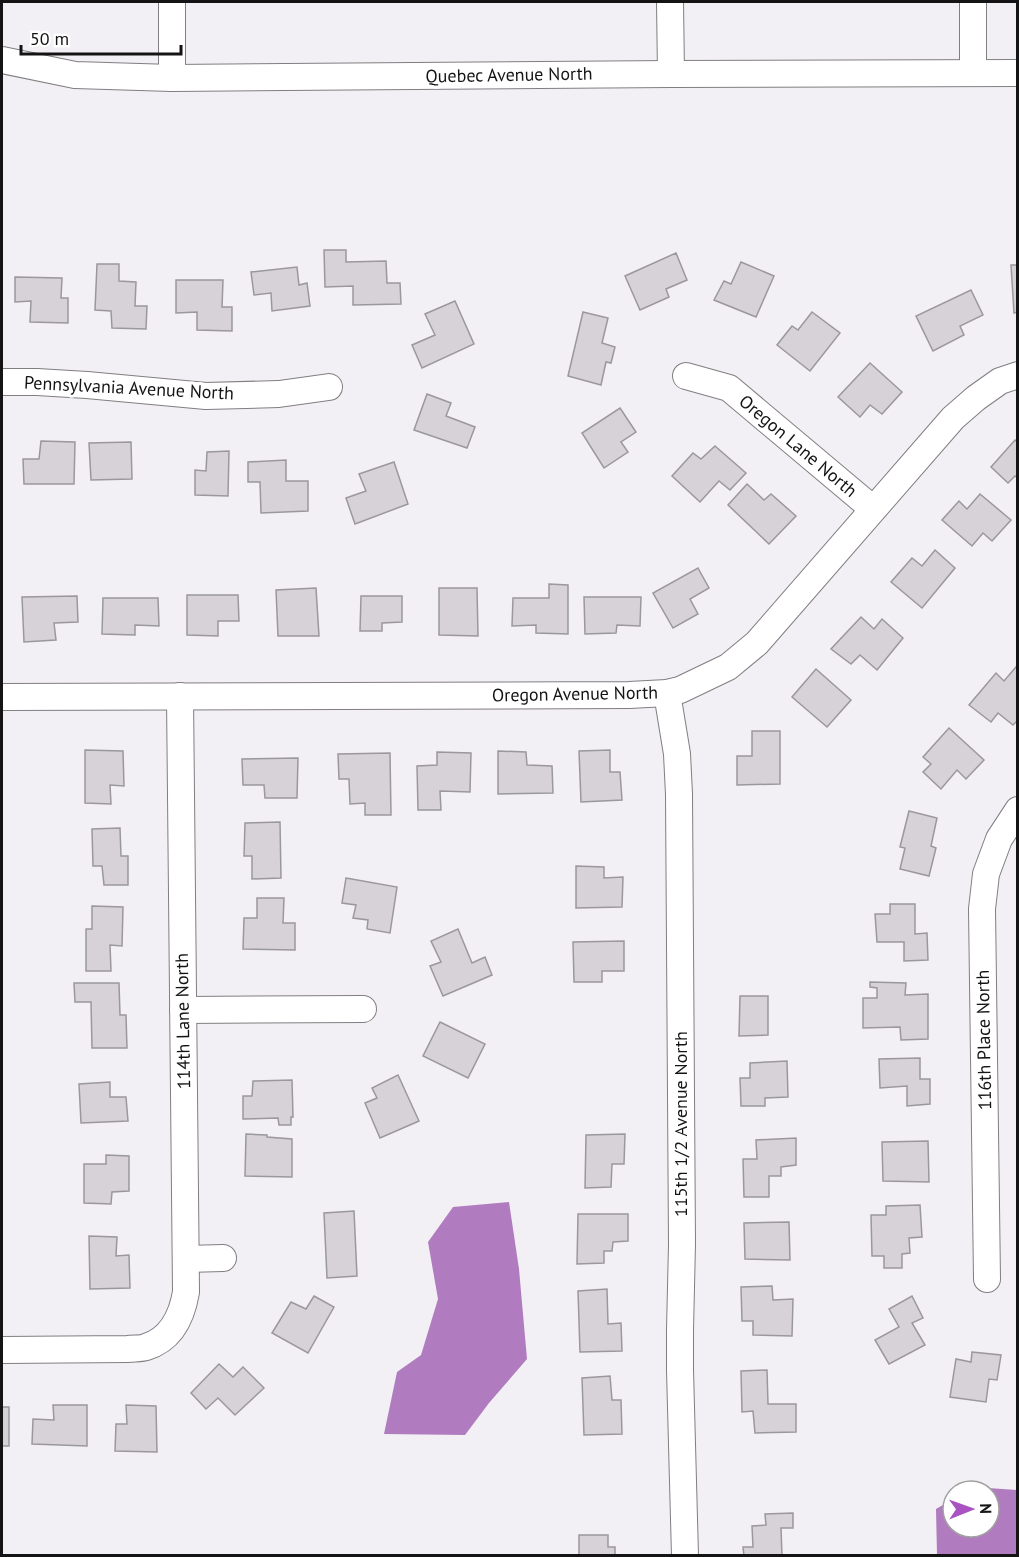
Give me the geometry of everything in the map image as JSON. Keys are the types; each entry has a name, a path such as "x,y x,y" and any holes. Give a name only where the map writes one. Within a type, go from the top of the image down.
{"street":[{"path":"172,2 172,78"},
{"path":"670,2 671,74"},
{"path":"973,2 973,73"},
{"name":"Quebec Avenue North","path":"2,60 75,75 172,78 1017,73"},
{"name":"Oregon Avenue North","path":"2,697 629,695 680,690 728,667 757,643 953,418 1000,381 1017,375"},
{"name":"Oregon Lane North","path":"686,376 729,388 873,509"},
{"name":"Pennsylvania Avenue North","path":"2,382 87,385 206,396 279,394 329,387"},
{"name":"115th 1/2 Avenue North","path":"667,693 677,753 679,795 682,1244 680,1370 685,1556"},
{"name":"114th Lane North","path":"2,1350 146,1347 163,1338 176,1324 183,1309 186,1293 186,1259 180,696"},
{"name":"116th Place North","path":"987,1279 982,909 989,865 999,839 1017,810"},
{"path":"183,1010 363,1008"},
{"path":"186,1259 223,1258"}],"shaded area":[{"path":"509,1202 519,1269 527,1359 465,1435 384,1434 397,1372 421,1355 438,1299 428,1242 453,1207"},
{"path":"1001,1489 1017,1490 1017,1555 937,1555 936,1509 941,1506 941,1539 1001,1539"}],"building":[{"path":"324,250 346,250 346,262 386,261 387,283 400,283 401,304 353,305 353,286 325,287"},
{"path":"676,253 687,280 666,289 669,297 640,310 625,276"},
{"path":"741,262 774,276 756,317 714,300 724,281 731,284"},
{"path":"97,264 119,264 119,281 136,282 135,306 147,306 146,329 112,328 111,311 95,310"},
{"path":"1011,265 1018,265 1018,312 1014,313"},
{"path":"297,267 299,285 307,283 310,306 272,311 271,293 254,295 251,272"},
{"path":"15,277 62,278 61,298 68,298 68,323 30,322 31,301 15,302"},
{"path":"176,280 223,280 222,307 232,307 232,331 197,330 197,312 176,313"},
{"path":"971,290 983,315 960,326 964,335 933,351 916,316"},
{"path":"455,301 474,344 422,368 412,345 435,335 425,314"},
{"path":"583,312 608,318 602,343 615,347 611,363 606,362 601,385 568,376"},
{"path":"812,312 840,333 810,371 777,345 792,326 798,330"},
{"path":"870,363 902,392 882,414 870,405 860,417 838,397"},
{"path":"427,394 451,403 446,416 475,427 467,448 414,430"},
{"path":"620,408 636,432 621,442 628,452 604,468 582,433"},
{"path":"1015,440 1018,443 1018,478 1015,476 1008,483 991,467"},
{"path":"41,441 75,442 74,484 24,484 23,459 39,459"},
{"path":"131,442 132,479 91,480 89,443"},
{"path":"715,446 746,473 730,490 719,481 700,502 672,476 693,453 701,459"},
{"path":"229,451 228,496 195,495 195,470 206,471 207,452"},
{"path":"286,460 286,481 308,481 308,511 261,513 260,482 248,482 248,462"},
{"path":"394,462 408,504 355,524 346,498 366,491 359,474"},
{"path":"747,484 764,500 771,494 796,516 769,544 728,505"},
{"path":"980,494 1011,520 992,541 983,533 972,546 942,520 959,501 967,509"},
{"path":"935,550 955,568 922,608 891,582 912,558 922,566"},
{"path":"698,568 709,588 690,599 698,614 673,628 653,593"},
{"path":"549,584 568,585 568,634 536,633 536,625 512,626 513,598 549,598"},
{"path":"316,588 319,636 278,636 276,590"},
{"path":"439,588 477,588 478,636 439,635"},
{"path":"187,595 238,595 239,621 218,621 218,636 187,635"},
{"path":"77,596 78,622 54,623 56,640 24,642 22,597"},
{"path":"361,596 402,596 402,622 382,623 382,631 360,631"},
{"path":"584,597 641,597 640,626 617,625 616,633 585,634"},
{"path":"103,598 158,598 159,626 135,625 135,635 102,634"},
{"path":"861,617 874,629 882,619 903,638 877,670 860,655 851,664 831,649"},
{"path":"1016,667 1018,668 1018,720 1013,725 998,713 991,722 969,705 996,673 1004,681"},
{"path":"816,669 851,700 827,727 792,697"},
{"path":"949,728 984,760 966,779 957,770 941,789 923,772 931,764 923,757"},
{"path":"752,731 780,731 780,784 737,785 737,756 752,756"},
{"path":"85,750 123,751 124,786 110,785 111,804 85,803"},
{"path":"610,750 610,772 620,772 622,800 581,802 579,751"},
{"path":"498,751 526,752 527,765 552,766 553,793 498,794"},
{"path":"437,752 471,753 470,792 440,791 441,810 418,810 417,766 437,765"},
{"path":"390,753 391,815 365,815 365,803 350,804 349,779 339,779 338,754"},
{"path":"298,758 297,798 265,798 264,785 243,785 242,759"},
{"path":"909,811 937,818 931,846 936,848 929,876 900,869 905,848 900,847"},
{"path":"280,822 281,878 252,879 252,856 244,856 245,823"},
{"path":"120,828 121,856 128,856 128,885 104,885 102,866 93,866 92,829"},
{"path":"576,866 604,867 604,878 623,877 622,907 576,908"},
{"path":"346,878 397,887 390,933 367,929 368,920 353,918 356,905 342,903"},
{"path":"257,898 284,898 283,923 295,923 295,950 243,949 244,918 257,918"},
{"path":"890,904 915,904 915,934 927,933 928,960 904,961 904,942 877,942 875,914 890,914"},
{"path":"92,906 123,907 122,946 110,945 111,971 86,971 86,929 92,929"},
{"path":"458,929 472,963 485,957 492,975 443,996 430,966 441,962 431,941"},
{"path":"624,941 624,971 602,971 602,982 574,982 573,942"},
{"path":"870,982 906,983 905,995 928,994 928,1039 901,1040 900,1027 863,1028 863,998 877,998 877,988 870,987"},
{"path":"74,983 119,983 120,1015 126,1015 127,1048 92,1048 91,1002 75,1002"},
{"path":"740,996 768,996 768,1035 739,1036"},
{"path":"440,1022 485,1044 468,1078 423,1056"},
{"path":"920,1058 920,1079 930,1079 930,1104 907,1106 907,1086 880,1088 879,1059"},
{"path":"787,1061 788,1097 765,1098 765,1106 741,1106 740,1078 750,1078 750,1063"},
{"path":"398,1075 419,1121 380,1138 365,1103 377,1098 372,1088"},
{"path":"292,1080 293,1117 291,1117 291,1125 279,1125 278,1118 243,1119 243,1096 252,1096 253,1081"},
{"path":"110,1082 110,1097 126,1097 128,1121 81,1123 79,1084"},
{"path":"246,1134 292,1139 292,1177 245,1176"},
{"path":"625,1134 624,1164 612,1164 611,1187 585,1188 586,1135"},
{"path":"796,1138 796,1165 781,1167 781,1176 769,1176 769,1197 744,1197 743,1159 757,1159 756,1140"},
{"path":"928,1141 929,1182 883,1181 882,1142"},
{"path":"106,1155 129,1156 129,1191 112,1192 111,1204 84,1203 84,1164 106,1164"},
{"path":"920,1205 922,1237 909,1238 910,1253 902,1254 902,1268 884,1268 884,1256 872,1256 871,1215 886,1215 886,1206"},
{"path":"354,1211 357,1276 327,1278 324,1213"},
{"path":"578,1214 628,1214 628,1241 613,1242 612,1251 604,1251 604,1263 577,1264"},
{"path":"789,1222 790,1260 745,1259 744,1223"},
{"path":"89,1236 117,1237 116,1256 129,1255 130,1288 90,1289"},
{"path":"772,1286 773,1300 793,1299 792,1336 753,1335 753,1321 742,1321 741,1287"},
{"path":"607,1289 608,1324 621,1323 622,1351 580,1352 578,1291"},
{"path":"314,1296 334,1307 308,1353 272,1333 291,1302 306,1309"},
{"path":"912,1296 923,1318 912,1323 925,1345 889,1364 875,1340 899,1327 889,1309"},
{"path":"972,1352 1001,1355 997,1380 989,1379 986,1402 950,1397 956,1359 971,1362"},
{"path":"219,1364 233,1377 243,1367 264,1388 235,1415 218,1398 206,1409 191,1393"},
{"path":"767,1370 768,1404 796,1404 796,1432 755,1433 753,1411 742,1412 741,1371"},
{"path":"610,1376 612,1400 621,1400 622,1434 584,1435 582,1378"},
{"path":"53,1405 87,1405 87,1446 32,1444 33,1419 54,1420"},
{"path":"126,1405 156,1406 157,1452 115,1451 116,1424 127,1424"},
{"path":"2,1407 9,1407 9,1446 2,1446"},
{"path":"793,1513 793,1528 781,1528 782,1556 744,1556 743,1547 753,1547 752,1526 766,1525 765,1514"},
{"path":"579,1535 608,1535 608,1547 615,1547 615,1556 579,1556"}]}
